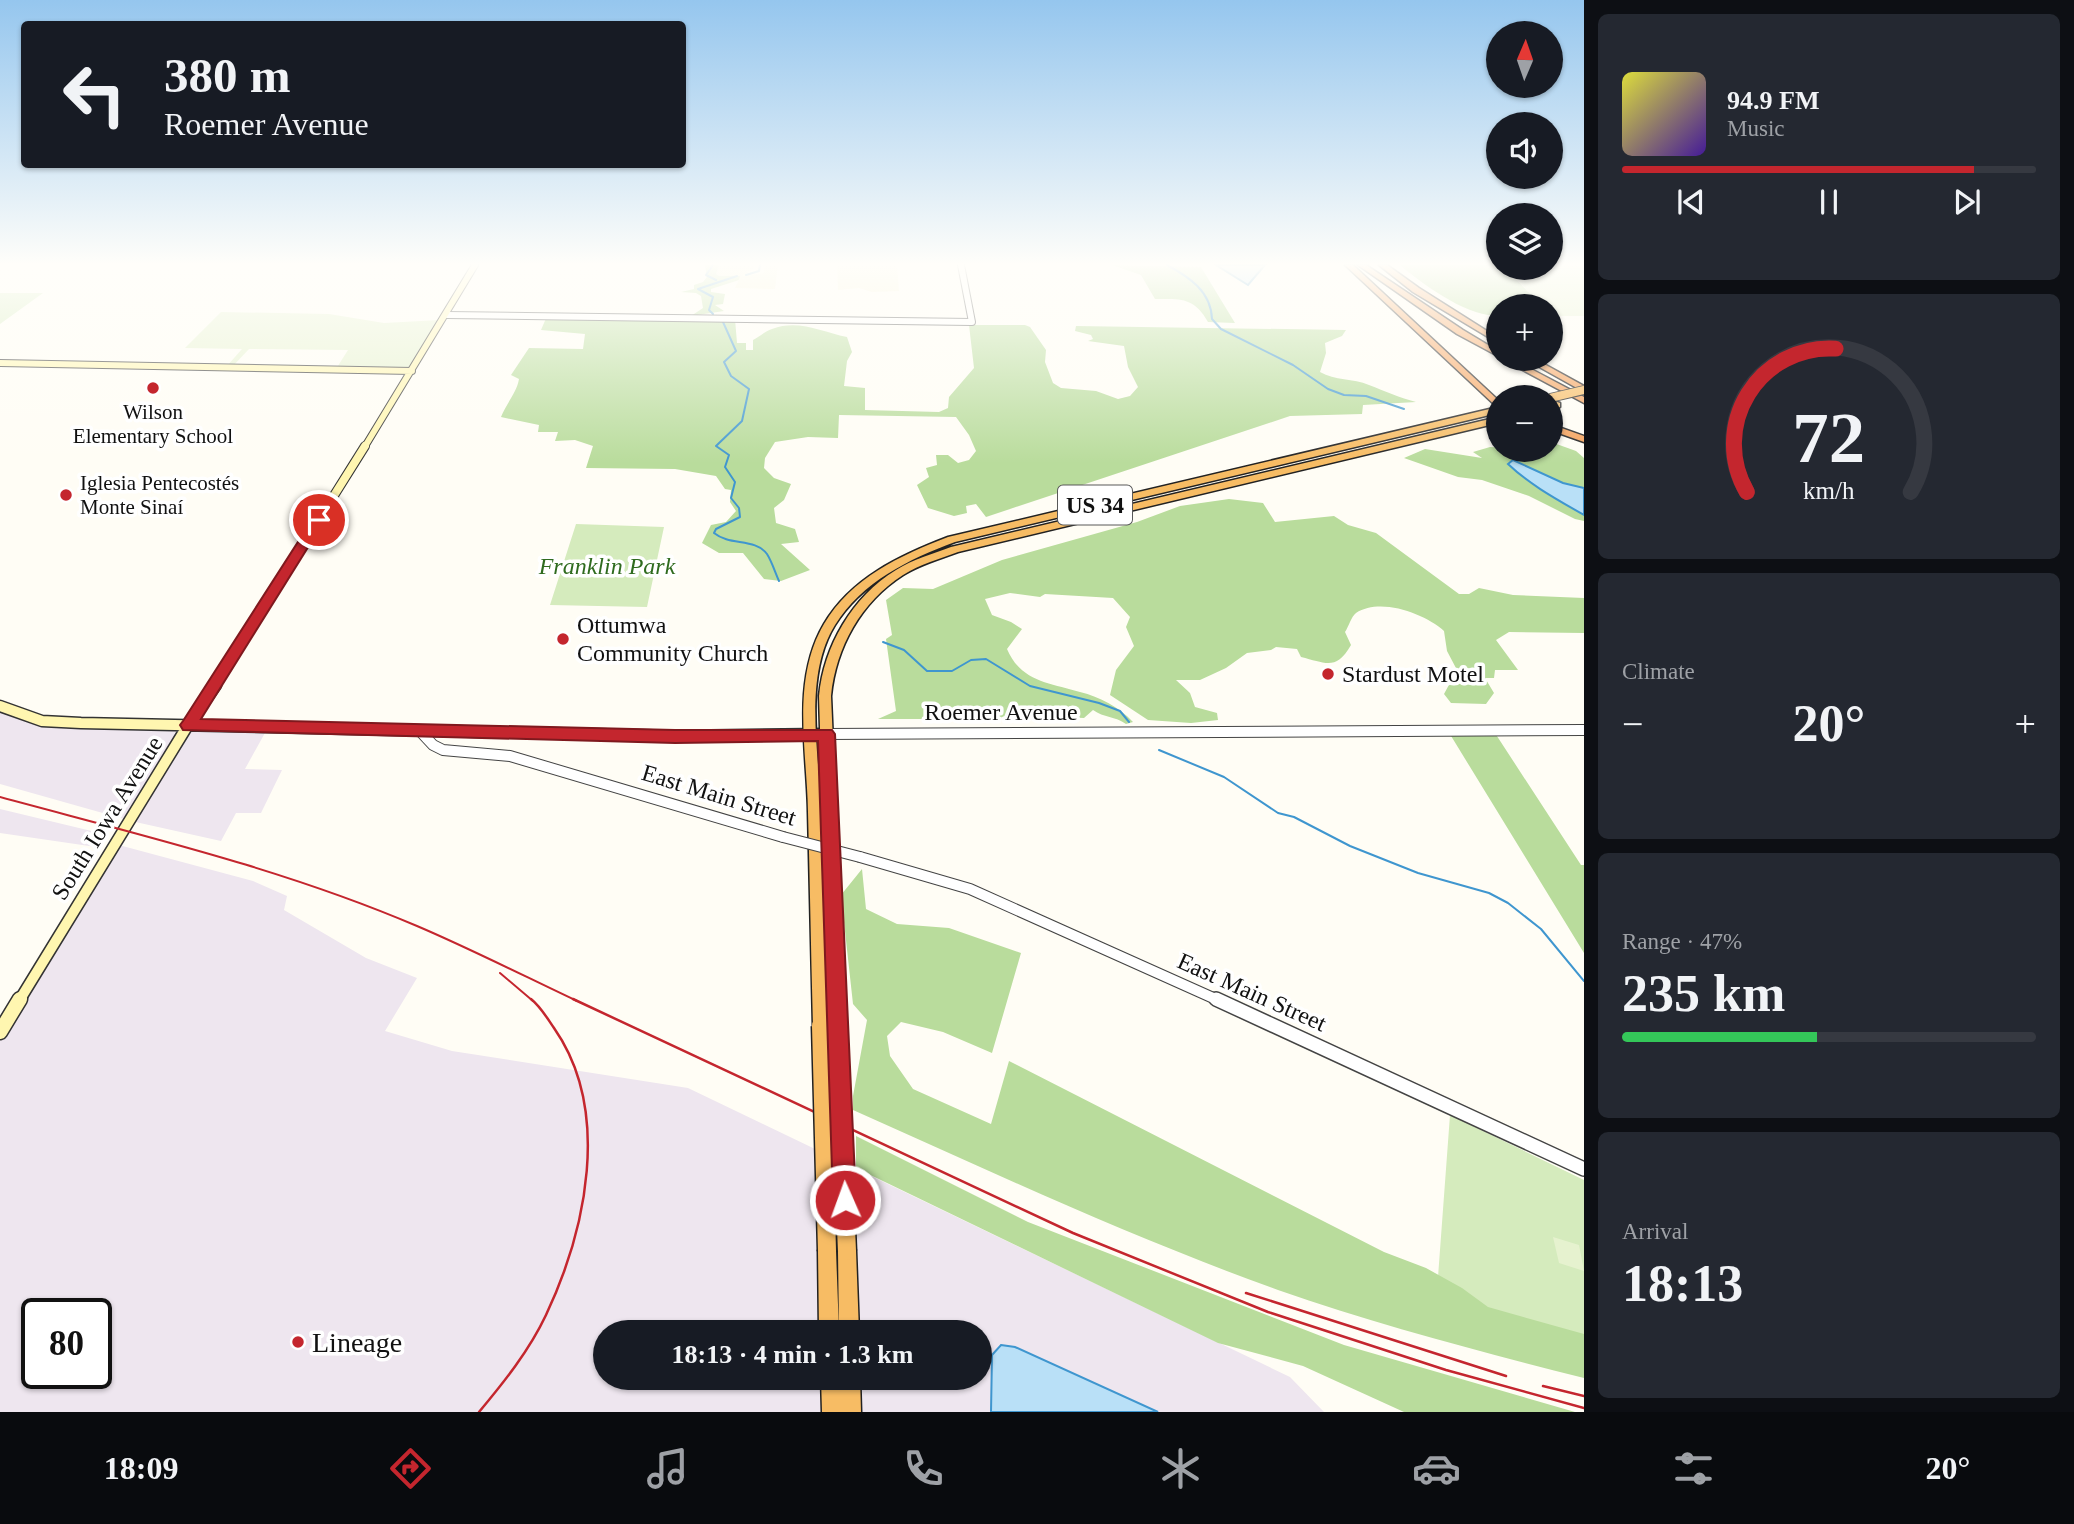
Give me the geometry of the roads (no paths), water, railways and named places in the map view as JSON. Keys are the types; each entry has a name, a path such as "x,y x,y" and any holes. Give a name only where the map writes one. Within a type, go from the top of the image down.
{"highway":[{"path":"1418,331 1486,396"},
{"path":"1458,331 1486,347"},
{"path":"1529,371 1584,399"},
{"path":"1551,371 1584,389"},
{"path":"1563,398 1584,389"},
{"path":"1563,402 1584,399"},
{"name":"US 34","path":"829,1024 811,735 812,676 815,660 834,618 856,590 885,567 917,551 966,536 1486,410"},
{"name":"US 34","path":"847,1320 837,1251 829,1024 825,696 828,668 839,641 863,606 900,572 955,549 1486,423"},
{"path":"1563,432 1584,439"},
{"name":"US 34","path":"830,1320 837,1251"},
{"path":"831,1390 832,1412"},
{"path":"850,1390 851,1412"}],"main road":[{"name":"South Iowa Avenue","path":"0,1032 188,725 437,331"},
{"path":"0,363 412,371"},
{"path":"0,706 42,721 419,730"},
{"name":"Roemer Avenue","path":"419,730 675,736 826,734"}],"street":[{"name":"East Main Street","path":"419,730 433,745 443,750 510,756 970,889 1310,1041 1584,1168"},
{"name":"Roemer Avenue","path":"826,734 1584,730"}],"water":[{"path":"1517,462 1563,483 1584,488 1584,515 1544,492 1508,464"},
{"path":"1001,1345 1015,1347 1158,1412 991,1412 992,1355"}],"waterway":[{"path":"727,331 736,351 724,362 731,376 749,389 742,421 716,446 729,455 725,467 735,482 731,498 739,508 740,517 716,529 714,533 727,540 762,549 769,557 779,581"},
{"path":"1225,331 1293,365 1328,389 1344,395 1366,396 1404,409"},
{"path":"883,642 904,650 927,671 952,671 971,660 986,659 1030,686 1099,703 1120,711 1129,722"},
{"path":"1159,750 1224,777 1278,813 1294,817 1350,846 1418,873 1489,893 1508,903 1541,929 1584,981"}],"railway":[{"path":"0,797 211,854 315,887 417,926 577,1001"},
{"path":"500,973 533,1001"},
{"path":"573,999 1073,1233 1268,1312 1446,1370 1584,1408"},
{"path":"479,1412 524,1354 546,1315 572,1246 587,1171 588,1133 583,1096 572,1061 554,1028 533,1001"},
{"path":"1246,1293 1506,1376"},
{"path":"1543,1386 1584,1396"}],"place":[{"name":"Wilson Elementary School","path":"153,388"},
{"name":"Iglesia Pentecostés Monte Sinaí","path":"66,495"},
{"name":"Ottumwa Community Church","path":"563,639"},
{"name":"Stardust Motel","path":"1328,674"},
{"name":"Lineage","path":"298,1342"}],"park label":[{"name":"Franklin Park","path":"607,566"}]}
